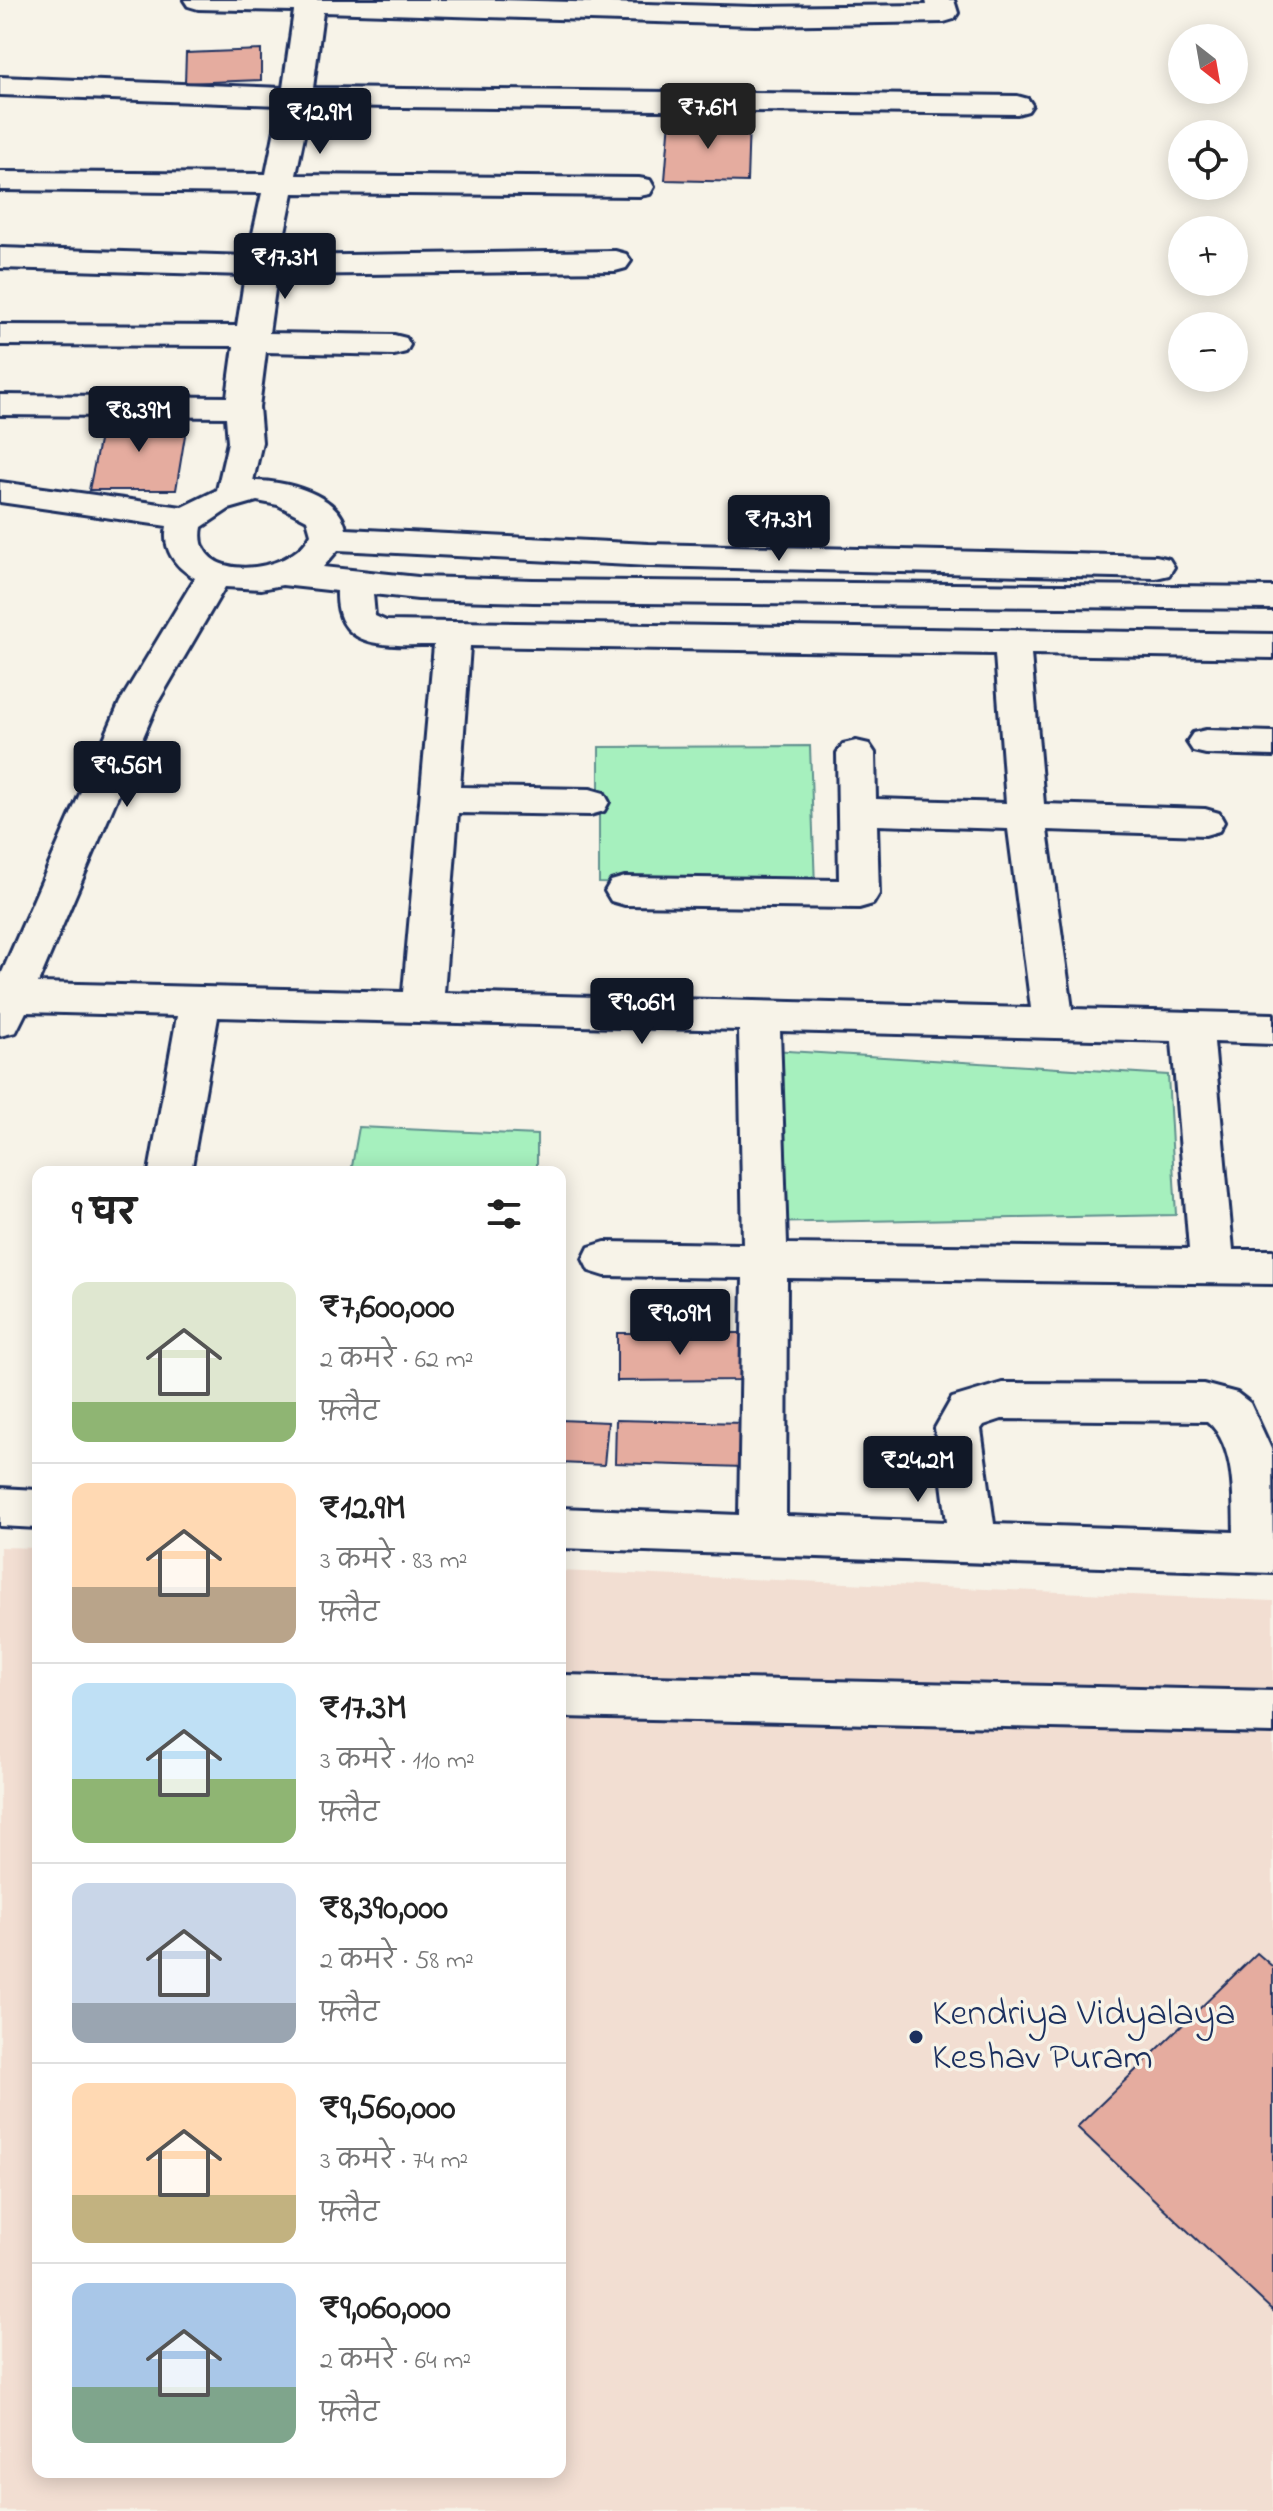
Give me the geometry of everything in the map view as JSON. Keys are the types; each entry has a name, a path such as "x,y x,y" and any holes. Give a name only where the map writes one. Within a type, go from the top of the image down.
{"street":[{"path":"198,0 755,16 944,13 940,0"},
{"path":"233,494 245,442 242,407 262,266 297,97 310,1"},
{"path":"0,86 297,97 1017,105"},
{"path":"0,181 639,187"},
{"path":"0,258 262,266 615,261"},
{"path":"0,335 394,345"},
{"path":"0,405 242,407"},
{"path":"269,491 303,499 318,510 327,523 327,539 310,560 283,574 260,579 215,574 198,565 187,553 183,539 191,519 213,501 233,494 269,491"},
{"path":"0,492 191,519"},
{"path":"327,539 649,555 1273,567"},
{"path":"215,574 139,702 6,1010 200,1002 1273,1029"},
{"path":"283,574 418,588 519,591 1273,598"},
{"path":"355,581 354,612 369,630 453,636 1273,646"},
{"path":"422,1008 453,636"},
{"path":"1012,642 1026,816 1054,1024"},
{"path":"1206,742 1273,744"},
{"path":"625,891 859,894 856,753"},
{"path":"439,800 590,802"},
{"path":"858,811 1205,822"},
{"path":"171,1166 200,1002"},
{"path":"759,1017 765,1261 762,1535"},
{"path":"1192,1028 1213,1267"},
{"path":"605,1259 1273,1267"},
{"path":"566,1528 1266,1552 1247,1442 1235,1419 1222,1406 1203,1402 1002,1401 968,1411 958,1428 973,1542"},
{"path":"0,1507 32,1509"},
{"path":"566,1696 1273,1712"}],"shaded area":[{"name":"Kendriya Vidyalaya Keshav Puram","path":"0,1547 32,1548 32,2478 566,2478 566,1571 1273,1601 1273,2511 0,2511"}],"green space":[{"path":"810,746 815,887 599,883 599,747"},
{"path":"756,1049 1168,1075 1176,1215 761,1223"},
{"path":"359,1127 537,1135 537,1166 352,1166"}],"building":[{"path":"261,50 261,80 185,83 186,53"},
{"path":"670,119 749,121 747,182 665,180"},
{"path":"104,417 188,417 176,490 89,490"},
{"path":"617,1333 742,1333 744,1380 617,1381"},
{"path":"566,1420 608,1422 604,1465 566,1463"},
{"path":"616,1420 744,1423 743,1467 615,1463"},
{"path":"1257,1953 1273,1967 1273,2311 1077,2127"}],"place":[{"name":"Kendriya Vidyalaya Keshav Puram","path":"916,2037"}]}
